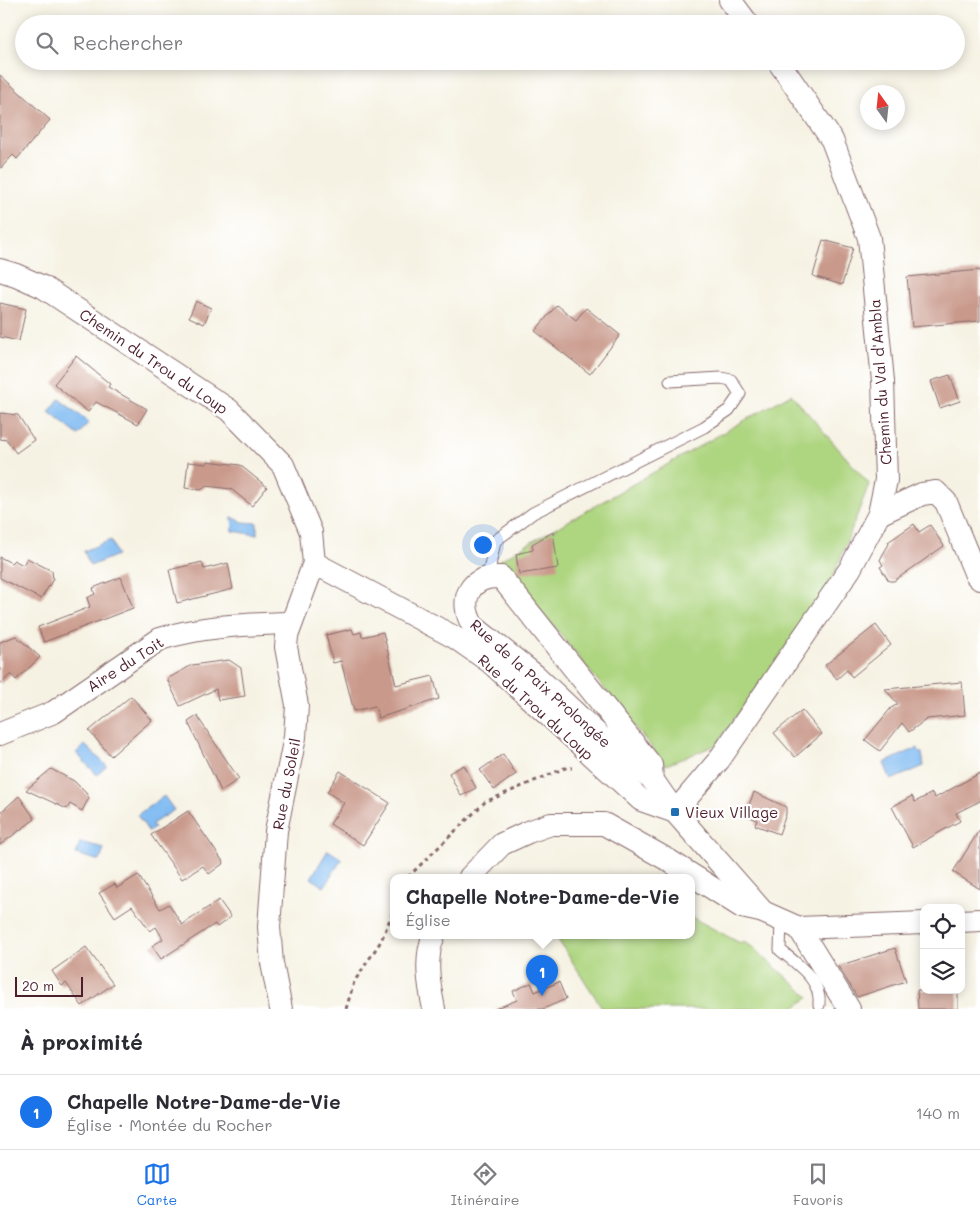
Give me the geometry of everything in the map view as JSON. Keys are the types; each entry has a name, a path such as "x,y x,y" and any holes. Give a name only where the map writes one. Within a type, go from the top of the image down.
{"street":[{"path":"730,0 741,15"},
{"name":"Chemin du Val d'Ambla","path":"674,812 725,752 850,569 879,514 886,480 883,381 869,238 832,140 784,70"},
{"name":"Chemin du Trou du Loup","path":"0,270 16,275 43,288 229,410 283,465 311,532 314,563"},
{"path":"879,514 922,494 936,492 946,502 976,575 980,579"},
{"name":"Rue du Soleil","path":"281,1009 272,963 269,927 276,830 295,737 297,705 286,647 291,623 314,563"},
{"name":"Rue du Trou du Loup","path":"314,563 454,638 490,662 641,800 674,812"},
{"name":"Rue de la Paix Prolongée","path":"652,779 651,765 501,578 488,576 478,581 470,589 468,595 467,616 473,626 536,676 628,762 652,779 674,812 781,920 849,1009"},
{"name":"Aire du Toit","path":"0,734 54,712 160,639 178,633 242,625 291,623"},
{"path":"473,874 502,844 552,824 604,824 690,874"},
{"path":"695,877 742,907 781,920 920,923"},
{"path":"965,921 980,920"},
{"path":"432,939 428,968 434,1009"}],"lane":[{"path":"488,576 494,541 525,519 704,427 729,410 740,394 731,380 721,378 670,381"},
{"path":"781,920 780,950 817,984 820,995 819,1006"}],"path":[{"path":"411,874 485,802 565,768 605,768"},
{"path":"346,1009 354,982 382,941 390,920"}],"green space":[{"path":"791,394 869,484 830,585 716,745 666,765 500,560"},
{"path":"695,919 740,943 742,941 751,946 809,997 793,1009 603,1009 558,939 695,939"}],"water":[{"path":"59,399 89,422 78,435 49,412"},
{"path":"232,517 243,522 257,523 257,535 233,531"},
{"path":"111,540 117,555 90,566 84,551"},
{"path":"85,745 107,766 97,775 76,753"},
{"path":"917,748 922,753 924,766 891,780 884,763"},
{"path":"164,796 174,810 152,824 154,828 149,832 137,815"},
{"path":"80,842 104,848 100,861 76,854"},
{"path":"328,850 342,859 324,887 311,878"}],"building":[{"path":"0,75 50,120 17,159 13,155 0,169"},
{"path":"823,240 853,248 842,285 813,276"},
{"path":"980,270 980,321 912,327 907,277"},
{"path":"196,301 211,308 204,324 189,317"},
{"path":"0,303 26,309 19,341 0,337"},
{"path":"557,305 576,320 586,308 620,335 590,374 535,331"},
{"path":"76,356 110,384 108,387 147,409 138,424 96,402 88,412 54,384"},
{"path":"950,375 960,401 940,408 931,381"},
{"path":"0,413 18,415 34,440 16,453 7,440 0,439"},
{"path":"207,461 240,465 267,487 252,506 231,489 206,486 201,490 185,488 188,462 207,464"},
{"path":"914,524 919,532 930,525 944,546 894,581 889,581 880,567 883,565 880,560 889,544 888,542"},
{"path":"553,532 558,568 519,574 516,554 533,550 532,544"},
{"path":"0,557 11,563 14,560 23,565 27,558 52,571 53,579 41,599 0,578"},
{"path":"202,562 204,569 228,563 233,589 177,603 169,570"},
{"path":"121,577 133,608 44,642 38,627 90,607 87,598 95,594 93,588"},
{"path":"876,625 891,645 852,677 847,670 837,679 825,665"},
{"path":"352,629 354,634 361,632 362,637 383,632 396,685 433,676 439,699 378,718 375,706 354,711 341,661 333,663 326,635"},
{"path":"16,636 40,657 16,680 11,674 0,684 0,642"},
{"path":"229,660 241,668 245,696 218,700 216,689 180,706 167,679 192,665"},
{"path":"962,682 965,715 927,719 909,732 902,723 880,751 865,740 891,708 898,704 885,689"},
{"path":"131,696 152,720 111,756 89,731"},
{"path":"802,710 822,734 795,757 774,733"},
{"path":"197,716 239,779 221,791 188,722"},
{"path":"503,754 516,774 494,790 480,770"},
{"path":"464,765 476,788 461,796 449,773"},
{"path":"51,769 74,781 86,793 89,798 82,811 70,804 67,809 26,790"},
{"path":"340,771 390,803 363,845 330,824 344,803 327,792"},
{"path":"980,773 980,801 956,813 960,821 913,847 892,807 912,796 915,802 932,793 935,798"},
{"path":"754,792 786,807 786,814 779,834 755,825 757,820 745,815"},
{"path":"19,796 35,819 0,845 0,813"},
{"path":"188,811 224,863 209,874 203,866 182,879 151,835"},
{"path":"980,829 980,889 953,872"},
{"path":"138,875 160,909 169,904 182,925 219,900 231,917 217,927 215,924 161,959 152,946 163,939 156,927 150,931 132,906 115,917 99,893 115,884 117,888"},
{"path":"86,947 113,984 82,1006 66,983 62,986 52,971"},
{"path":"895,948 906,981 857,997 838,966"},
{"path":"559,982 566,999 543,1009 495,1009 517,1000 513,991 531,983 535,992"},
{"path":"917,990 920,990 920,994 958,994 958,1009 918,1009"}],"place":[{"name":"Vieux Village","path":"675,812"},
{"name":"Chapelle Notre-Dame-de-Vie","path":"542,996"}]}
